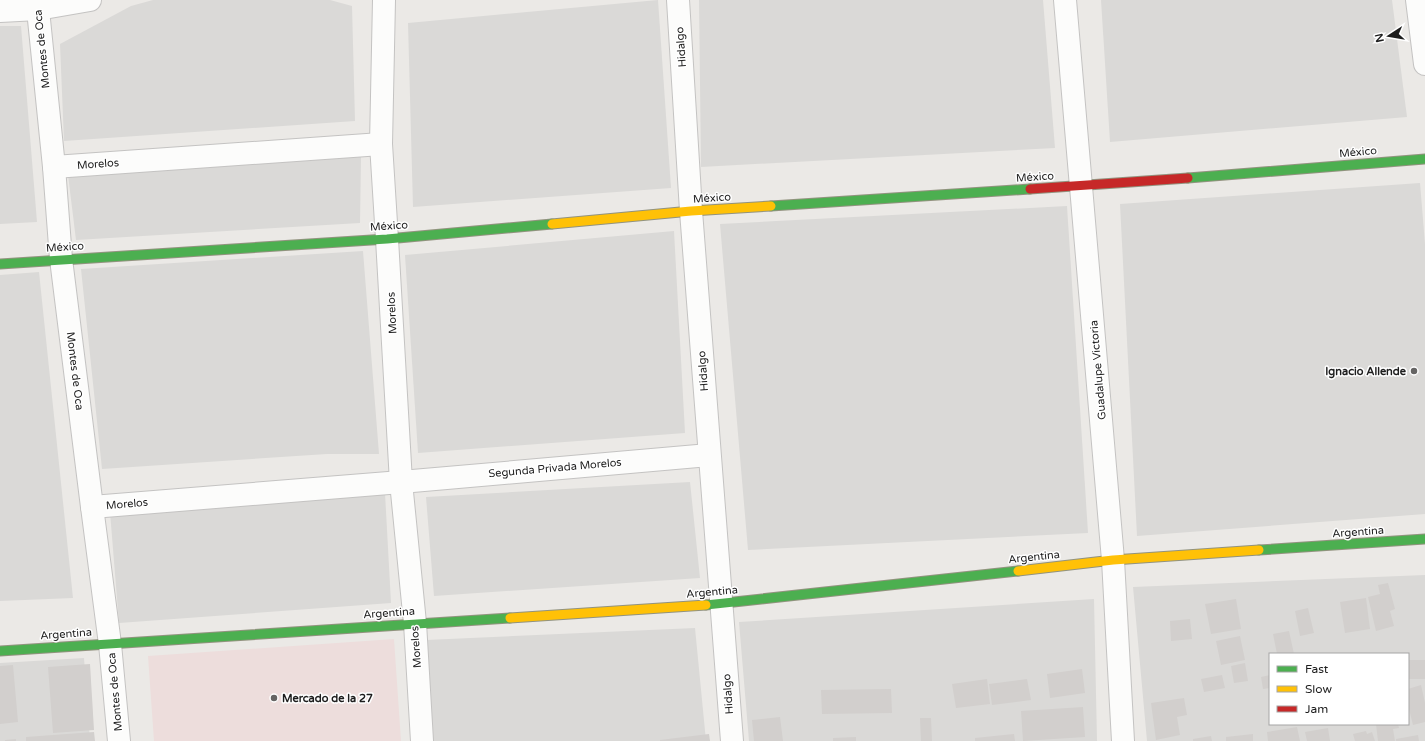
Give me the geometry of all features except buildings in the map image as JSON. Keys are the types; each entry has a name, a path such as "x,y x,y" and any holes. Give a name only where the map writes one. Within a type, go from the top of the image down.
{"street":[{"path":"0,11 38,4 90,0"},
{"name":"Morelos","path":"384,0 381,144 401,482 415,623 422,741"},
{"name":"Hidalgo","path":"678,0 691,211 732,741"},
{"name":"Guadalupe Victoria","path":"1065,0 1114,560 1123,741"},
{"path":"1417,0 1425,64"},
{"name":"Montes de Oca","path":"38,4 54,167 61,259 110,644 119,741"},
{"name":"Morelos","path":"54,167 381,144"},
{"name":"México","path":"0,264 387,239 691,211 1082,186 1425,159"},
{"name":"Segunda Privada Morelos","path":"401,482 709,455"},
{"name":"Morelos","path":"92,507 401,482"},
{"name":"Argentina","path":"0,651 722,604 1114,560 1425,539"}],"shaded area":[{"path":"153,0 330,0 352,6 355,121 64,141 60,44 131,6"},
{"path":"658,0 671,188 413,207 408,23"},
{"path":"699,0 1043,0 1055,148 701,167"},
{"path":"1101,0 1392,0 1407,117 1110,142"},
{"path":"0,26 21,26 37,222 0,224"},
{"path":"361,157 360,223 76,240 68,175"},
{"path":"1420,183 1425,244 1425,514 1137,536 1120,204"},
{"path":"1067,206 1088,533 748,550 720,224"},
{"path":"674,231 685,433 418,453 405,255"},
{"path":"363,251 379,454 327,454 102,469 81,269"},
{"path":"39,272 73,598 0,601 0,275"},
{"path":"690,482 700,578 434,596 426,497"},
{"path":"385,493 391,603 119,623 110,512"},
{"path":"1425,575 1425,741 1147,741 1133,587"},
{"path":"1094,599 1097,741 749,741 739,622"},
{"path":"695,628 706,741 433,741 426,640"},
{"name":"Mercado de la 27","path":"394,639 401,741 154,741 148,656"},
{"path":"84,658 90,741 0,741 0,663"}],"traffic: fast":[{"path":"1188,178 1425,159"},
{"path":"771,206 1030,189"},
{"path":"0,264 387,239 552,224"},
{"path":"1259,550 1425,539"},
{"path":"706,605 1018,571"},
{"path":"0,651 510,618"}],"traffic: slow":[{"path":"552,224 691,211 771,206"},
{"path":"1018,571 1113,560 1259,550"},
{"path":"510,618 706,605"}],"traffic: jam":[{"path":"1030,189 1188,178"}],"place":[{"name":"Ignacio Allende","path":"1414,371"},
{"name":"Mercado de la 27","path":"274,698"}]}
